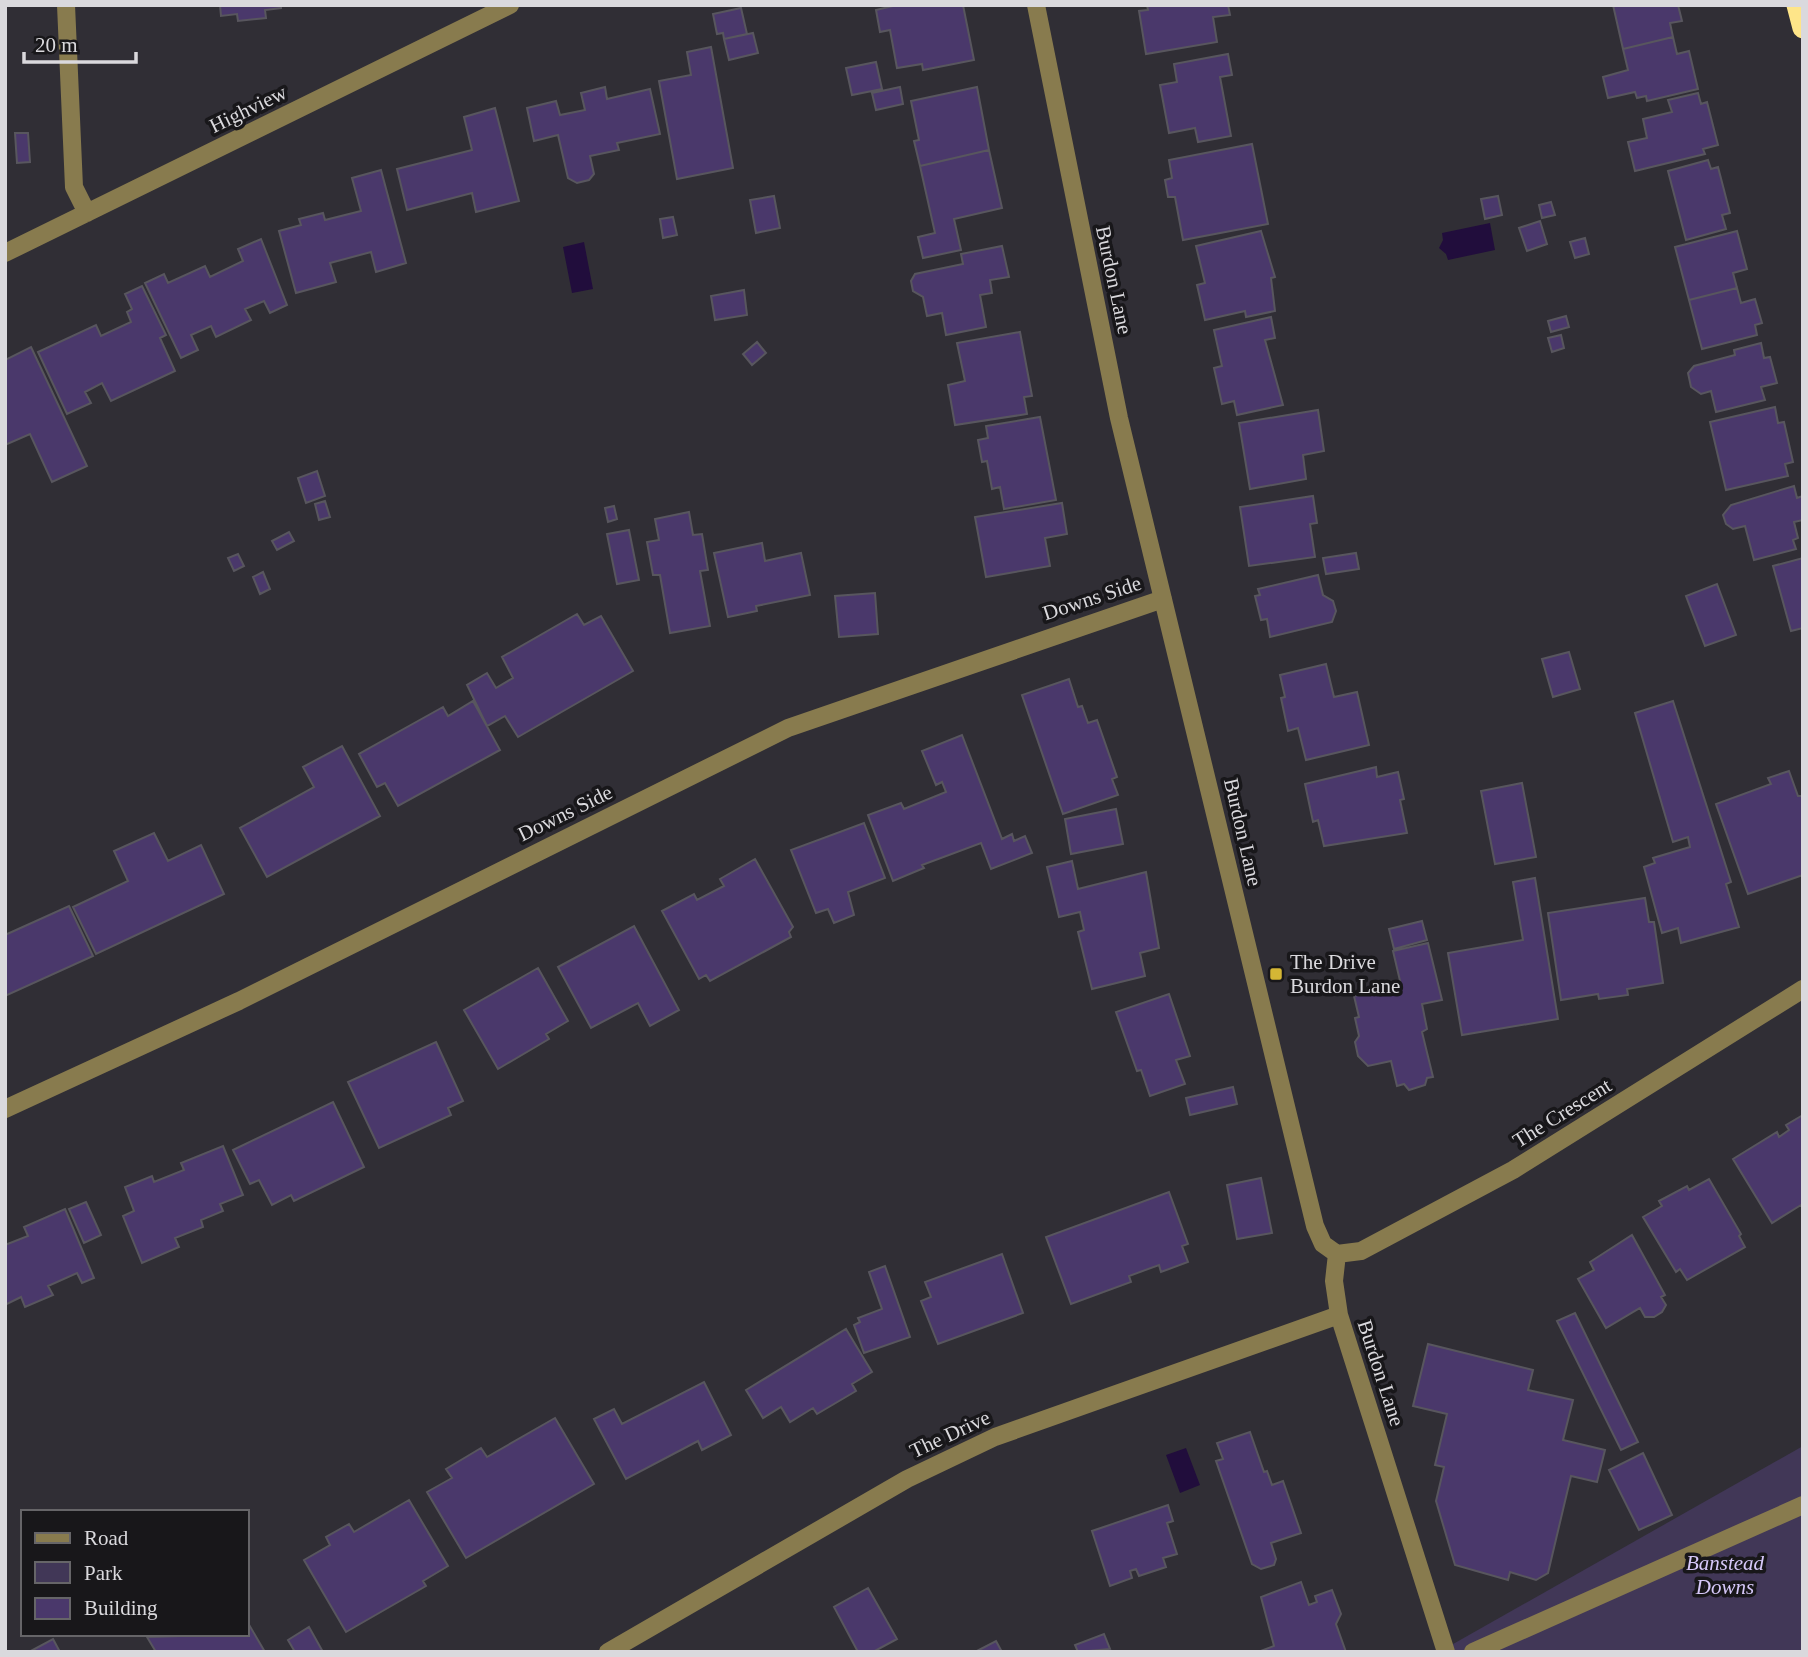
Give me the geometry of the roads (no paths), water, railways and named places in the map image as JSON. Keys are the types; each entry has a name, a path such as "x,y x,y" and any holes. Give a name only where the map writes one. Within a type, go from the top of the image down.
{"highway":[{"path":"1797,5 1803,28"}],"street":[{"path":"66,5 74,187 87,213"},
{"name":"Highview","path":"5,253 510,5"},
{"name":"Burdon Lane","path":"1035,5 1119,418 1315,1226 1323,1244 1337,1254 1334,1281 1339,1315 1446,1652"},
{"name":"Downs Side","path":"5,1108 239,1001 788,728 1163,599"},
{"name":"The Crescent","path":"1337,1254 1361,1251 1513,1170 1803,989"},
{"name":"The Drive","path":"608,1652 906,1479 995,1437 1339,1315"},
{"path":"1473,1652 1803,1505"}],"place":[{"name":"The Drive Burdon Lane","path":"1276,974"}],"park label":[{"name":"Banstead Downs","path":"1725,1575"}]}
